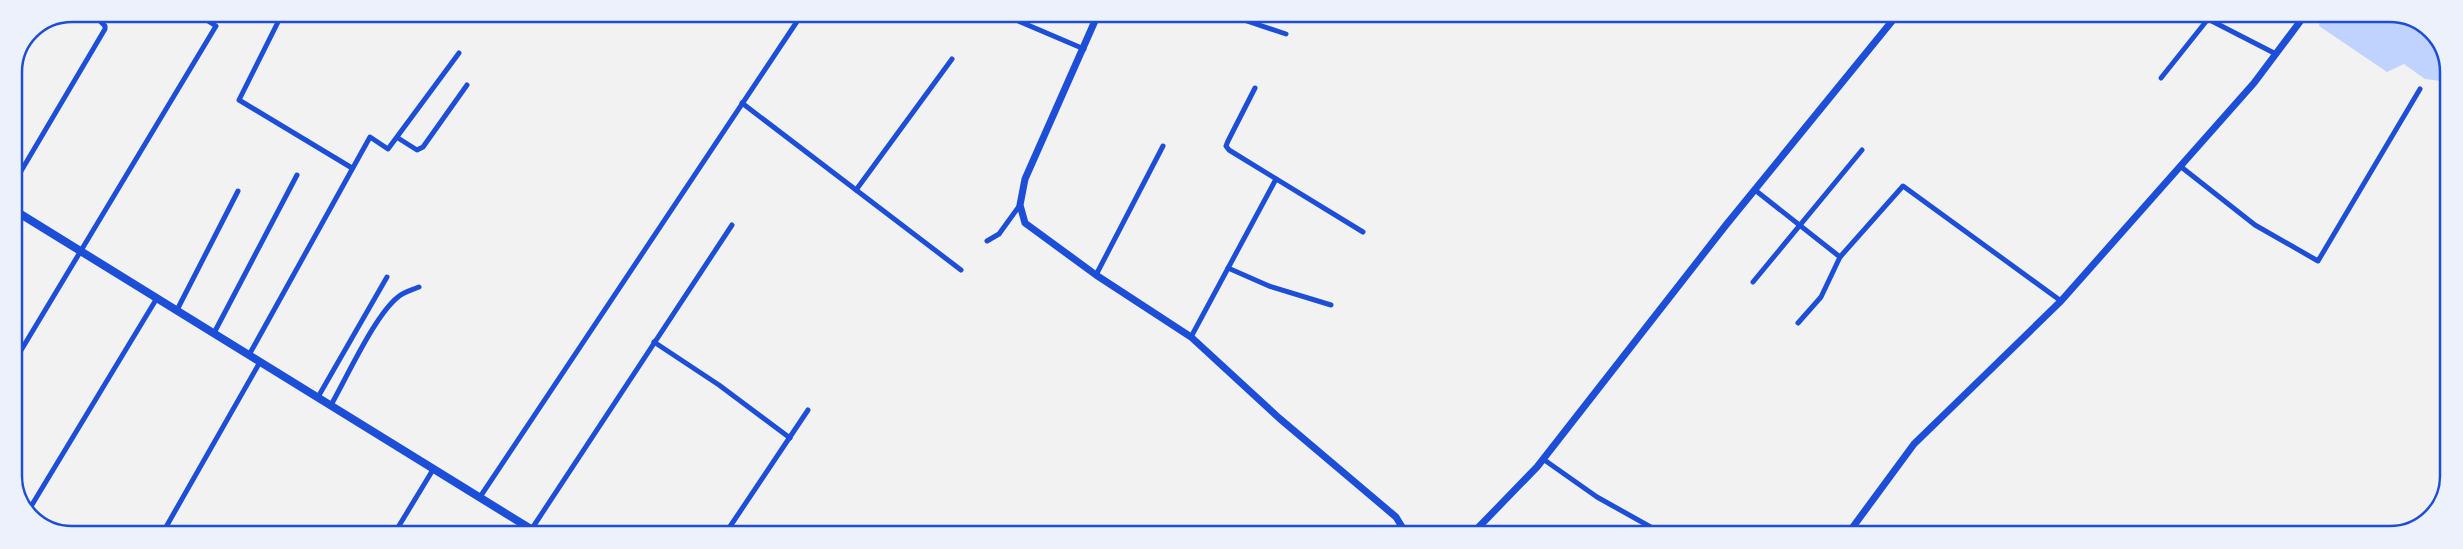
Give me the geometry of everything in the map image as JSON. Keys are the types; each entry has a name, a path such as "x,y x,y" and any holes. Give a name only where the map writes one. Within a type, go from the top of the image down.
{"main road":[{"path":"22,215 434,468 525,526"}],"street":[{"path":"22,169 105,29 105,26 101,22"},
{"path":"23,347 216,26 210,22"},
{"path":"278,22 239,100 352,168"},
{"path":"480,498 797,22"},
{"path":"1020,22 1084,49"},
{"path":"987,241 1000,234 1020,204 1025,179 1095,22"},
{"path":"1250,22 1286,34"},
{"path":"1480,526 1543,459 1755,190 1892,22"},
{"path":"2161,78 2206,22"},
{"path":"2214,22 2276,54"},
{"path":"1854,526 1914,444 2061,301 2254,83 2299,22"},
{"path":"249,355 370,137 388,149 459,53"},
{"path":"856,190 952,59"},
{"path":"398,138 417,150 423,147 467,85"},
{"path":"1255,88 1226,146 1229,150 1363,232"},
{"path":"2180,166 2256,225 2318,260 2420,89"},
{"path":"742,103 961,270"},
{"path":"1096,274 1163,146"},
{"path":"1753,282 1862,150"},
{"path":"214,333 297,176"},
{"path":"1191,337 1276,178"},
{"path":"1798,323 1821,297 1840,257 1903,186 2061,301"},
{"path":"1755,190 1840,257"},
{"path":"177,310 238,191"},
{"path":"1020,204 1025,224 1191,337 1279,418 1396,517 1402,526"},
{"path":"534,526 732,225"},
{"path":"1228,268 1269,286 1331,305"},
{"path":"318,397 387,277"},
{"path":"331,405 391,303 400,295 419,287"},
{"path":"32,506 157,298"},
{"path":"654,342 719,385 790,438"},
{"path":"167,526 260,362"},
{"path":"730,526 808,410"},
{"path":"1543,459 1597,497 1649,526"},
{"path":"399,526 434,468"}],"water":[{"path":"2319,22 2390,22 2400,23 2415,29 2428,40 2437,54 2440,63 2440,81 2425,79 2404,64 2387,72 2319,26"}]}
